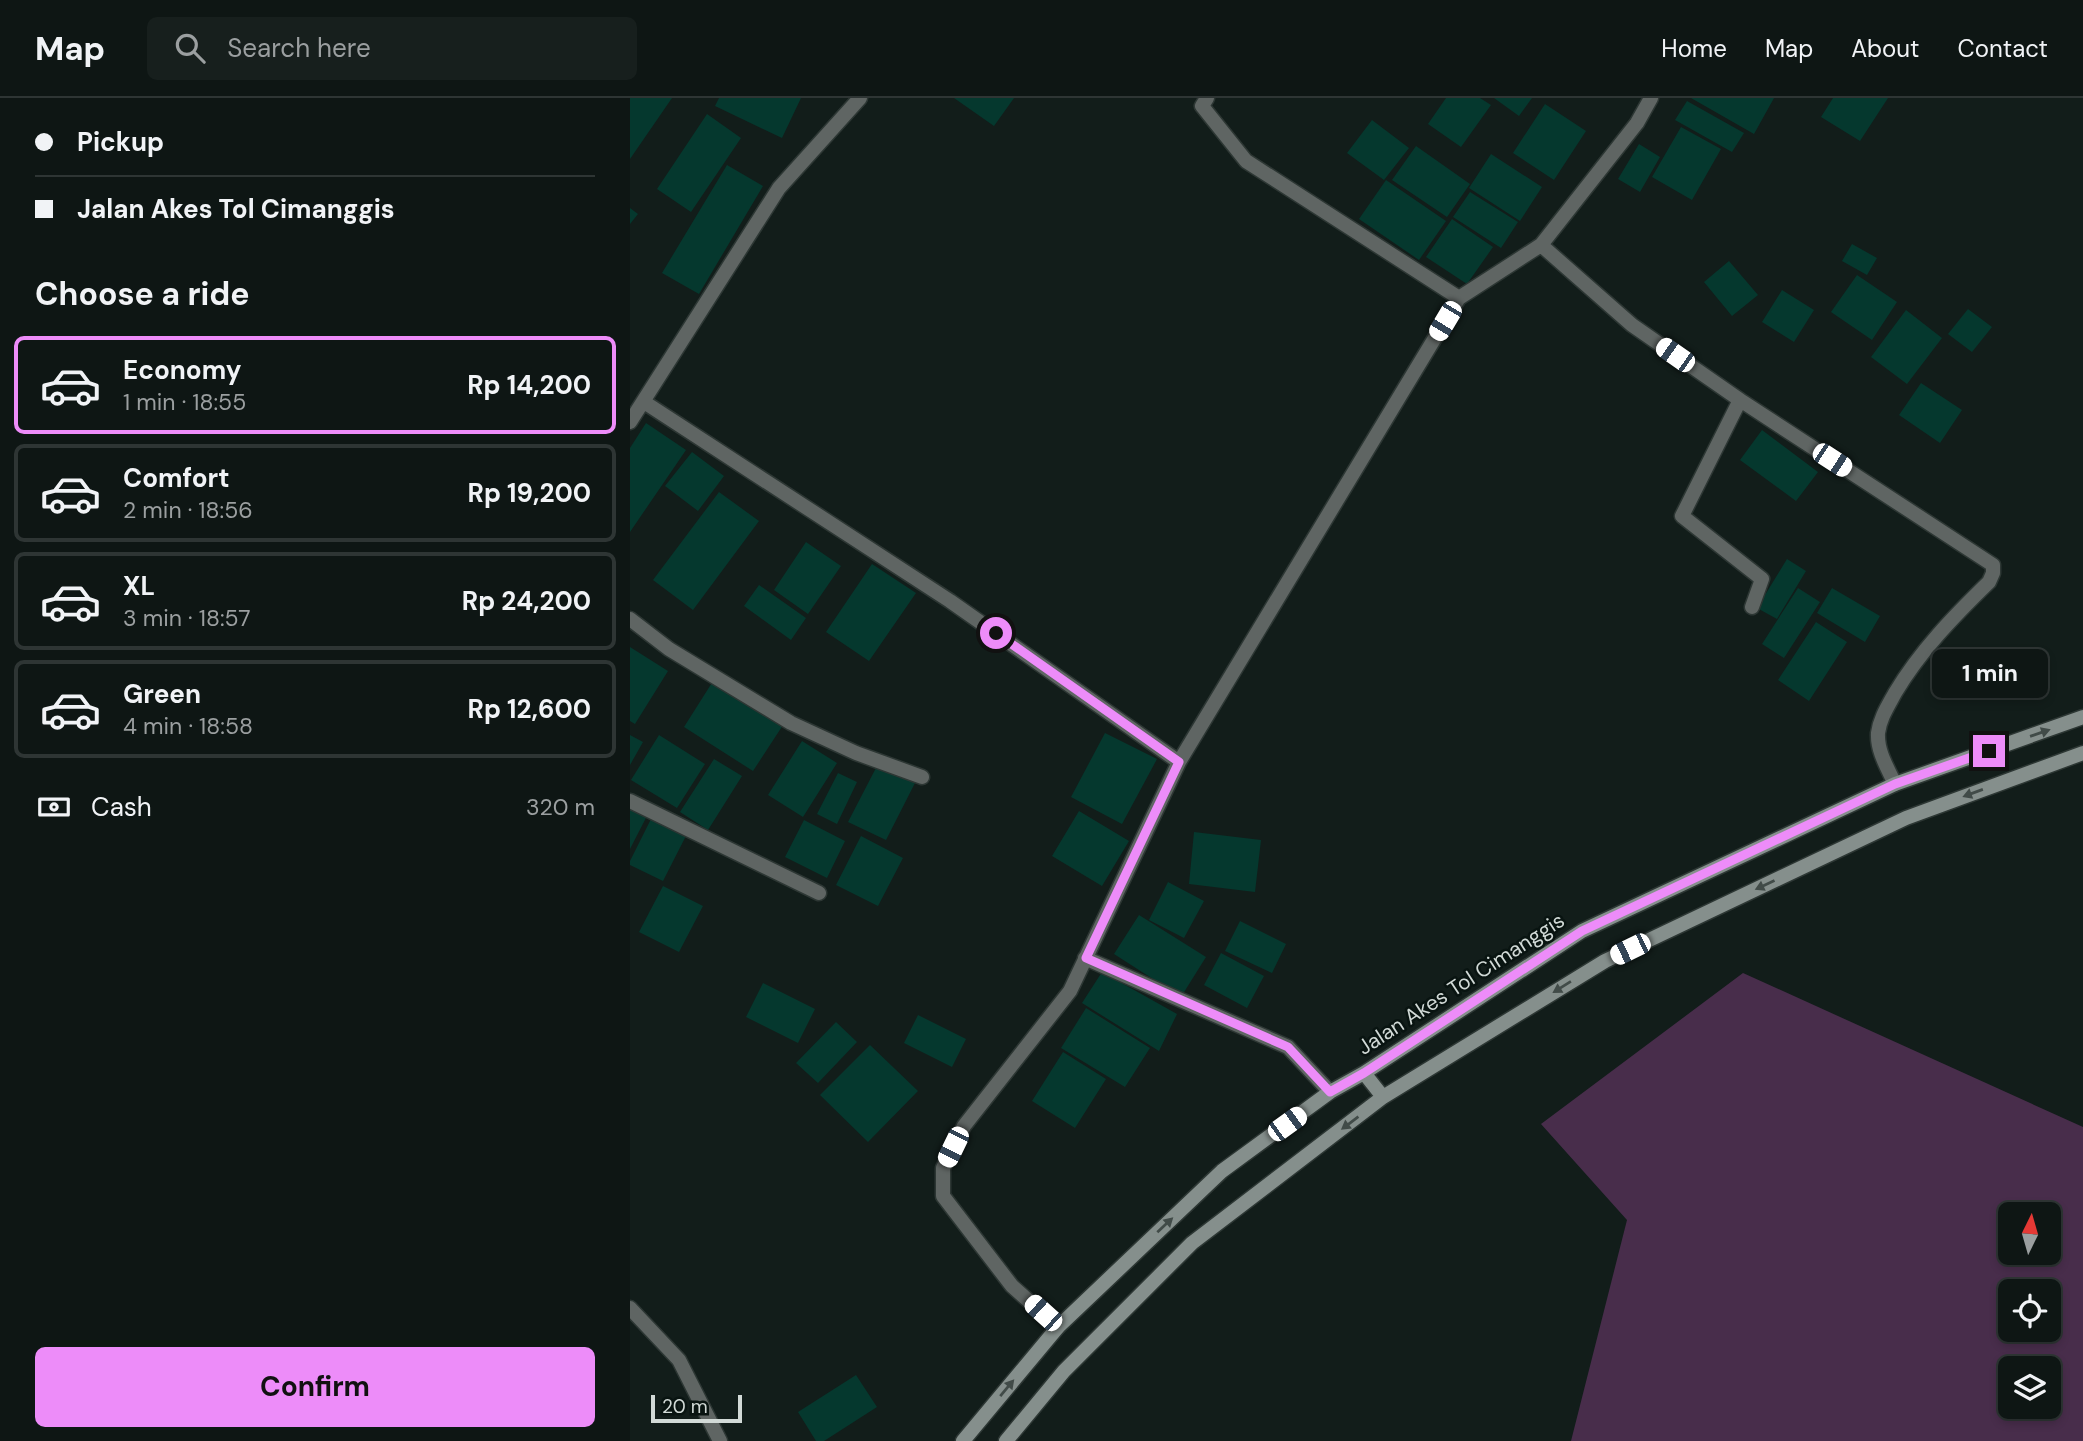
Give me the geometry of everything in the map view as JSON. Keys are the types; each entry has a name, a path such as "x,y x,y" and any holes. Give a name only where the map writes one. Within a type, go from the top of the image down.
{"main road":[{"name":"Jalan Akes Tol Cimanggis","path":"964,1441 1058,1327 1222,1171 1330,1092 1364,1073 1582,931 1895,784 2083,718"},
{"path":"1006,1441 1065,1371 1192,1243 1383,1097 1605,961 1906,818 2083,753"},
{"path":"1364,1073 1383,1097"}],"street":[{"path":"630,422 779,188 860,98"},
{"path":"1207,98 1202,106 1246,161 1459,298"},
{"path":"1058,1327 1012,1286 943,1196 943,1168 964,1126 1070,992 1179,762 1459,298 1541,245 1637,123 1651,98"},
{"path":"1541,245 1632,325 1740,400 1993,565 1989,582 1942,629 1906,675 1884,712 1878,732 1879,750 1895,784"},
{"path":"1740,400 1682,516 1762,579 1752,607"},
{"path":"644,402 950,601 1179,762"},
{"path":"630,619 669,649 791,723 856,753 922,777"},
{"path":"630,801 819,893"},
{"path":"1086,958 1288,1047 1330,1092"},
{"path":"630,1308 679,1360 720,1441"}],"shaded area":[{"path":"1743,973 2083,1127 2083,1441 1571,1441 1627,1220 1541,1124"}],"building":[{"path":"630,98 672,98 630,159"},
{"path":"719,98 801,98 782,138 715,106"},
{"path":"954,98 1014,98 994,126"},
{"path":"1446,98 1480,98 1491,105 1461,147 1428,124"},
{"path":"1494,98 1532,98 1519,116"},
{"path":"1691,98 1774,98 1754,134"},
{"path":"1833,98 1888,98 1860,141 1821,117"},
{"path":"1687,101 1744,133 1732,152 1675,120"},
{"path":"1545,104 1586,131 1554,180 1513,153"},
{"path":"707,114 741,138 691,212 657,189"},
{"path":"1372,120 1409,148 1384,180 1347,153"},
{"path":"1681,127 1721,149 1692,200 1652,177"},
{"path":"1639,144 1660,157 1640,192 1618,179"},
{"path":"1416,146 1470,184 1447,217 1392,180"},
{"path":"1491,154 1542,187 1520,221 1469,188"},
{"path":"727,165 763,186 699,294 662,273"},
{"path":"1386,180 1446,221 1419,260 1359,219"},
{"path":"1470,192 1518,222 1501,248 1453,217"},
{"path":"630,208 638,214 630,224"},
{"path":"1452,219 1493,247 1467,284 1426,257"},
{"path":"1852,244 1877,258 1867,275 1842,261"},
{"path":"1729,261 1758,295 1732,316 1704,282"},
{"path":"1857,275 1897,302 1872,340 1831,312"},
{"path":"1782,290 1814,310 1794,342 1762,322"},
{"path":"1968,309 1992,327 1972,352 1948,334"},
{"path":"1906,310 1942,338 1907,384 1871,357"},
{"path":"1921,383 1962,410 1940,443 1899,415"},
{"path":"646,423 686,450 630,532 630,448"},
{"path":"1762,430 1818,472 1796,501 1740,460"},
{"path":"692,452 724,476 698,511 665,486"},
{"path":"719,492 759,521 693,610 653,580"},
{"path":"806,542 841,566 808,614 774,590"},
{"path":"1787,559 1806,571 1777,619 1757,608"},
{"path":"872,564 916,593 869,661 826,632"},
{"path":"759,585 806,618 791,640 744,606"},
{"path":"1798,588 1820,602 1784,658 1762,644"},
{"path":"1832,588 1880,616 1865,642 1817,613"},
{"path":"1816,622 1847,642 1809,701 1778,680"},
{"path":"630,647 668,671 635,724 630,721"},
{"path":"715,678 785,722 753,771 684,727"},
{"path":"1105,733 1157,759 1122,824 1071,797"},
{"path":"630,735 643,742 630,765"},
{"path":"659,735 705,764 677,808 631,780"},
{"path":"802,741 837,763 803,817 768,795"},
{"path":"714,759 742,776 708,830 680,812"},
{"path":"878,764 915,783 886,840 848,822"},
{"path":"838,773 857,782 837,824 817,814"},
{"path":"630,803 649,812 630,849"},
{"path":"1079,811 1129,841 1102,886 1052,856"},
{"path":"654,813 689,830 663,881 630,865"},
{"path":"804,820 845,841 827,878 785,857"},
{"path":"1194,832 1261,840 1255,892 1189,884"},
{"path":"861,836 903,858 878,906 836,885"},
{"path":"1168,882 1204,901 1184,938 1149,920"},
{"path":"663,886 703,906 679,952 639,932"},
{"path":"1139,915 1206,957 1181,997 1114,954"},
{"path":"1240,921 1286,944 1272,973 1225,951"},
{"path":"1221,953 1264,976 1247,1008 1204,985"},
{"path":"1102,972 1177,1014 1159,1051 1082,1003"},
{"path":"763,983 815,1009 798,1043 746,1017"},
{"path":"1086,1008 1150,1048 1125,1087 1061,1048"},
{"path":"918,1015 966,1039 952,1067 904,1043"},
{"path":"836,1022 857,1042 818,1083 796,1063"},
{"path":"870,1045 918,1091 868,1142 820,1095"},
{"path":"1063,1052 1106,1079 1075,1128 1032,1101"},
{"path":"856,1375 877,1407 824,1441 816,1441 798,1412"}],"route":[{"path":"996,633 1179,762 1086,958 1288,1047 1330,1092 1364,1073 1582,931 1895,784 1989,751"}]}
